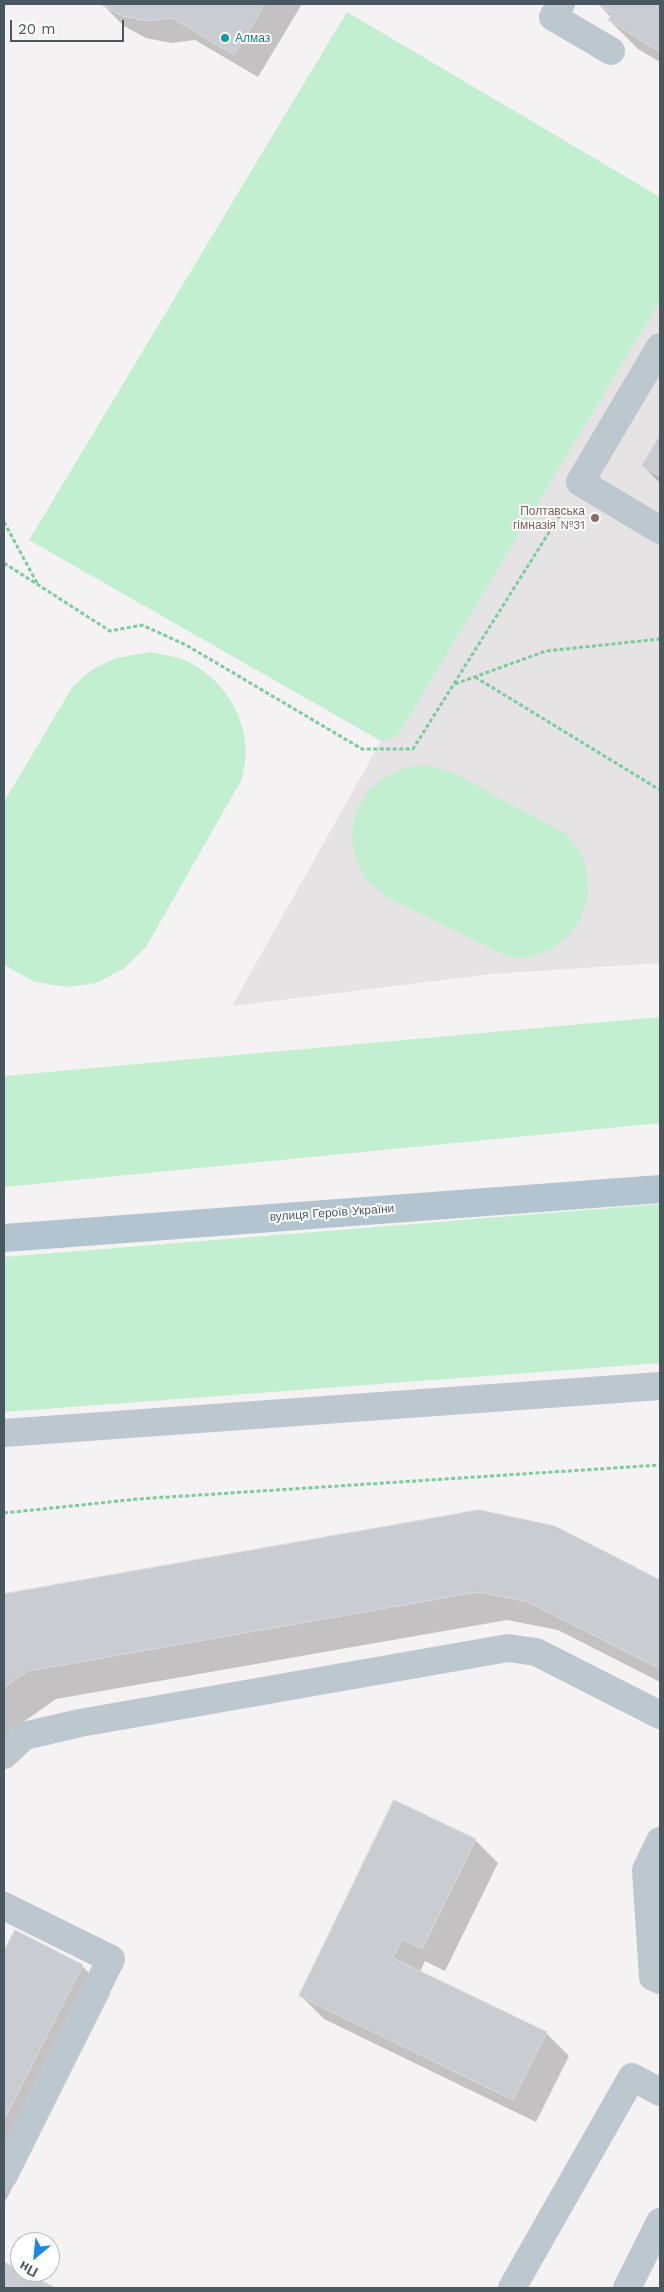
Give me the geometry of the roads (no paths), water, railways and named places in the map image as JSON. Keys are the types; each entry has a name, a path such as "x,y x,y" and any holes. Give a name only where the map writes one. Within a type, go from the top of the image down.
{"main road":[{"name":"вулиця Героїв України","path":"4,1238 660,1189"}],"street":[{"path":"561,4 553,17 611,51"},
{"path":"660,346 580,482 660,530"},
{"path":"4,1433 660,1386"},
{"path":"4,1755 24,1736 80,1723 508,1648 536,1652 660,1715"},
{"path":"660,1841 646,1870 653,1977 660,1980"},
{"path":"4,1906 111,1959 4,2175"},
{"path":"512,2288 632,2077 660,2092"},
{"path":"627,2288 660,2222"}],"place":[{"name":"Алмаз","path":"225,38"},
{"name":"Полтавська гімназія №31","path":"595,518"}]}
